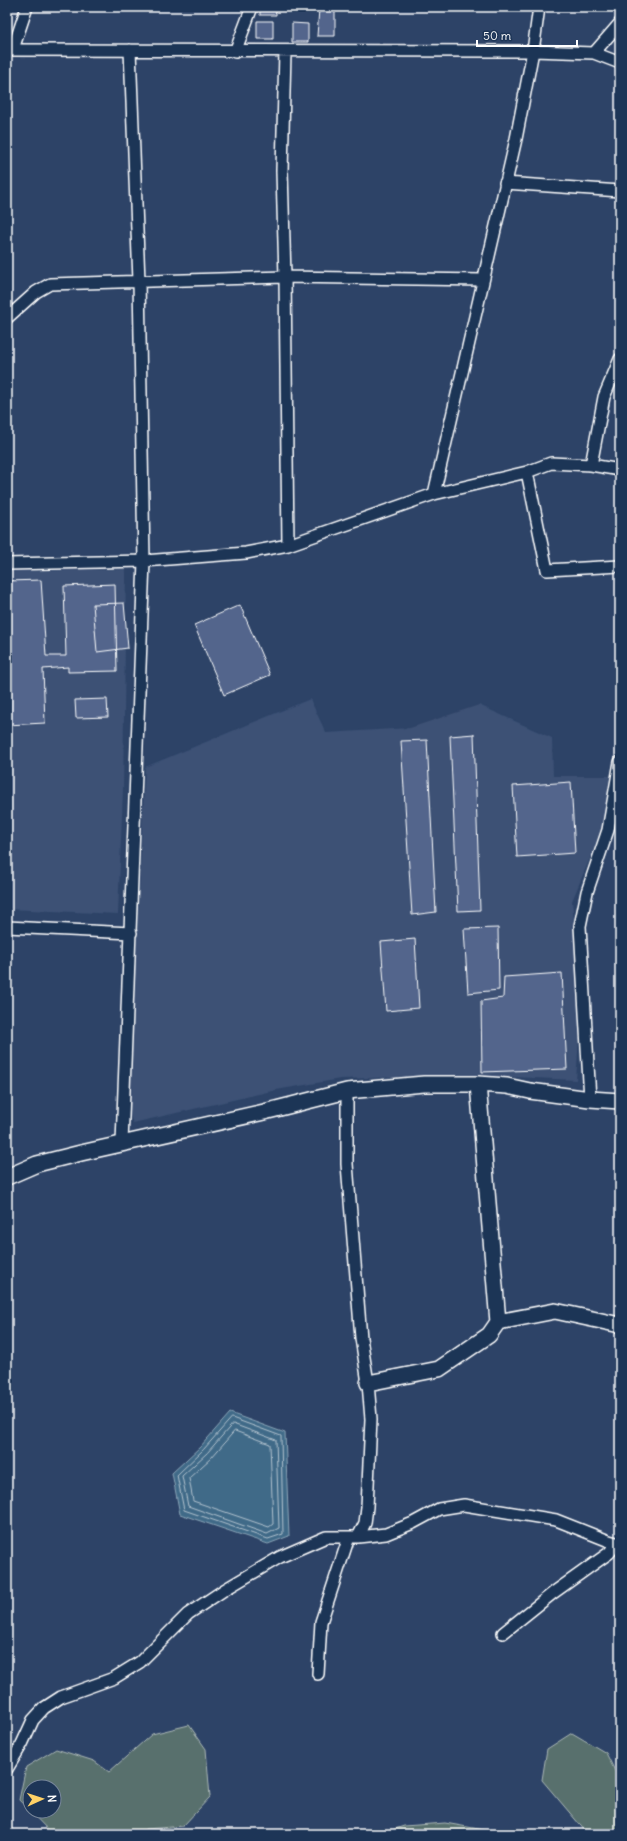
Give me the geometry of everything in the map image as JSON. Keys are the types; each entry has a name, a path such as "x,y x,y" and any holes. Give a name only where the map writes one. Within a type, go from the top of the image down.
{"street":[{"path":"27,7 10,50 594,53 620,63"},
{"path":"235,52 252,7"},
{"path":"434,494 482,280 516,139 533,52 538,7"},
{"path":"594,53 620,23"},
{"path":"122,1143 144,561 139,280 130,50"},
{"path":"285,52 282,171 286,277 288,545"},
{"path":"505,183 620,191"},
{"path":"7,318 36,292 50,284 139,280 286,277 482,280"},
{"path":"591,465 604,397 620,359"},
{"path":"7,564 144,561 246,553 288,545 434,494 527,472 550,463 591,465 620,470"},
{"path":"527,472 547,570 620,566"},
{"path":"590,1099 580,926 587,892 617,804 620,762"},
{"path":"7,927 131,933"},
{"path":"7,1176 38,1164 122,1143 264,1112 347,1091 424,1084 478,1084 507,1086 530,1091 620,1102"},
{"path":"368,1383 439,1369 489,1336 498,1322 478,1084"},
{"path":"318,1674 321,1622 353,1537 365,1522 372,1419 361,1338 347,1164 347,1091"},
{"path":"498,1322 555,1311 620,1325"},
{"path":"7,1769 22,1744 33,1720 44,1708 60,1697 114,1678 121,1674 140,1662 188,1614 224,1590 280,1557 326,1537 353,1537 386,1534 413,1523 439,1509 464,1505 556,1520 619,1544 609,1553 553,1593 503,1633"}],"shaded area":[{"path":"126,569 123,790 118,914 7,909 7,571"},
{"path":"310,699 326,733 410,728 479,705 552,738 553,776 610,776 606,820 572,901 582,998 576,1080 471,1075 340,1079 276,1090 133,1123 128,1112 145,767"}],"green space":[{"path":"189,1725 206,1749 210,1797 183,1826 146,1829 138,1834 52,1834 37,1819 62,1819 62,1779 23,1779 26,1767 56,1749 94,1761 109,1772 152,1734"},
{"path":"572,1733 606,1753 620,1781 620,1834 569,1834 586,1832 542,1780 547,1749"},
{"path":"22,1786 22,1803 19,1800"},
{"path":"445,1823 507,1834 380,1834 404,1826"}],"water":[{"path":"230,1413 285,1433 289,1536 268,1544 180,1514 172,1473 200,1447"}],"building":[{"path":"260,7 276,7 276,15 260,15"},
{"path":"319,9 335,9 335,36 317,36"},
{"path":"257,21 273,21 273,39 257,39"},
{"path":"292,23 308,24 308,42 292,42"},
{"path":"41,580 46,656 66,656 64,586 115,584 117,671 68,672 68,667 43,669 45,723 7,725 7,693 11,693 8,581"},
{"path":"124,603 128,648 97,652 93,604"},
{"path":"240,605 270,675 224,695 194,625"},
{"path":"107,699 108,717 76,718 75,700"},
{"path":"474,734 480,910 458,911 450,736"},
{"path":"427,740 436,912 412,915 401,741"},
{"path":"571,782 575,853 517,857 513,786"},
{"path":"498,928 499,990 468,993 464,929"},
{"path":"415,939 419,1008 386,1011 381,942"},
{"path":"562,973 567,1069 482,1072 481,1001 503,998 504,977"}]}
